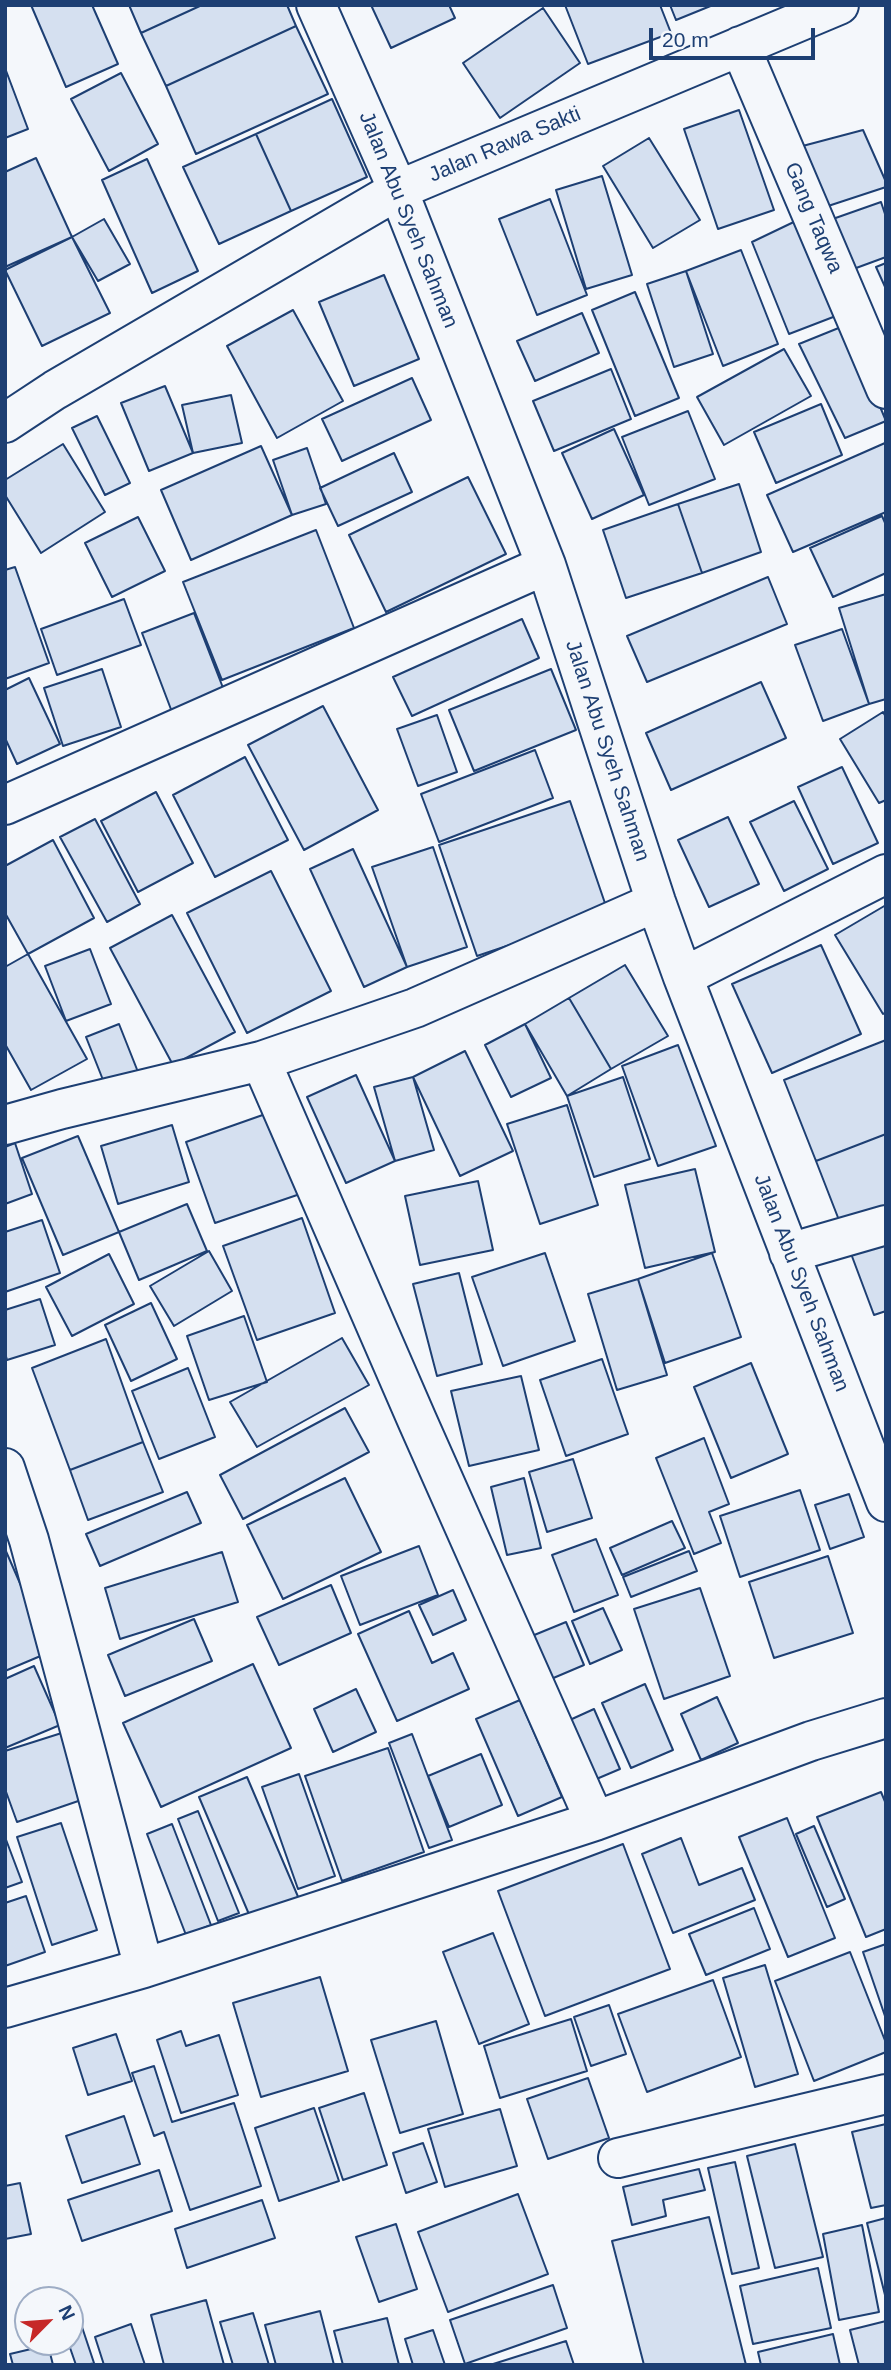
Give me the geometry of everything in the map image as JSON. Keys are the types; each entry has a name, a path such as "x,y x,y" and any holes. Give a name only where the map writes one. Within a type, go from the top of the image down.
{"street":[{"name":"Jalan Abu Syeh Sahman","path":"316,5 398,190 546,565 683,978 886,1502"},
{"name":"Jalan Rawa Sakti","path":"5,423 55,390 398,190 839,5"},
{"name":"Gang Taqwa","path":"740,46 886,390"},
{"path":"5,805 546,565"},
{"path":"683,978 886,874"},
{"path":"5,1125 261,1061 415,1008 656,902"},
{"path":"261,1061 595,1821"},
{"path":"789,1253 886,1225"},
{"path":"5,1468 29,1540 144,1968"},
{"path":"5,2008 144,1968 595,1821 811,1741 886,1718"},
{"path":"618,2158 886,2094"}],"building":[{"path":"31,5 92,5 118,64 66,87"},
{"path":"129,5 202,5 141,33"},
{"path":"202,5 287,5 296,26 166,86 141,33"},
{"path":"371,5 449,5 455,18 391,48"},
{"path":"565,5 660,5 671,33 588,64"},
{"path":"670,5 713,5 676,20"},
{"path":"543,8 580,63 500,118 463,63"},
{"path":"296,26 328,94 196,154 166,86"},
{"path":"5,68 28,129 5,138"},
{"path":"121,73 158,144 109,171 71,99"},
{"path":"332,99 367,177 291,211 256,134"},
{"path":"739,110 774,210 718,229 684,129"},
{"path":"863,130 886,187 819,209 795,148"},
{"path":"256,134 291,211 219,244 183,167"},
{"path":"649,138 700,220 653,248 603,166"},
{"path":"36,158 72,237 5,267 5,172"},
{"path":"147,159 198,271 152,293 102,180"},
{"path":"602,176 632,275 586,289 556,190"},
{"path":"550,199 587,295 537,315 499,219"},
{"path":"881,202 886,217 886,257 848,271 827,221"},
{"path":"104,219 130,264 98,281 72,237"},
{"path":"800,219 841,314 789,334 752,242"},
{"path":"72,237 110,313 42,346 5,270"},
{"path":"741,250 778,344 723,366 686,271"},
{"path":"886,263 886,289 876,267"},
{"path":"686,271 713,354 674,367 647,284"},
{"path":"384,275 419,359 354,386 319,302"},
{"path":"635,292 679,398 635,416 592,310"},
{"path":"293,310 343,401 277,438 227,346"},
{"path":"582,313 599,353 535,381 517,341"},
{"path":"846,325 886,421 845,438 799,344"},
{"path":"784,349 811,396 724,445 697,397"},
{"path":"611,369 631,419 554,451 533,401"},
{"path":"412,378 431,420 342,461 322,419"},
{"path":"165,386 193,453 149,471 121,403"},
{"path":"231,395 242,443 193,453 182,405"},
{"path":"821,404 842,455 776,483 754,432"},
{"path":"688,411 715,479 649,505 622,437"},
{"path":"97,416 130,483 105,495 72,428"},
{"path":"614,429 644,495 592,519 562,453"},
{"path":"885,443 886,512 793,552 767,495"},
{"path":"63,444 105,512 41,553 5,495 5,480"},
{"path":"261,446 292,515 191,560 161,490"},
{"path":"307,448 326,504 292,515 273,460"},
{"path":"394,453 412,492 338,526 320,488"},
{"path":"468,477 506,554 386,612 349,535"},
{"path":"739,484 761,552 702,573 678,504"},
{"path":"678,504 702,573 626,598 603,530"},
{"path":"882,516 886,525 886,573 833,597 810,548"},
{"path":"138,517 165,571 112,597 85,543"},
{"path":"316,530 354,628 222,680 183,582"},
{"path":"15,567 49,663 5,679 5,570"},
{"path":"768,577 787,624 647,682 627,636"},
{"path":"886,594 886,699 869,704 839,608"},
{"path":"124,599 141,645 57,675 41,629"},
{"path":"194,613 225,693 172,712 142,633"},
{"path":"522,619 539,658 412,716 393,677"},
{"path":"842,629 869,704 823,721 795,645"},
{"path":"102,669 121,727 63,746 44,688"},
{"path":"551,669 576,730 474,771 449,710"},
{"path":"29,678 60,744 17,764 5,738 5,690"},
{"path":"761,682 786,738 671,790 646,733"},
{"path":"323,706 378,810 304,850 248,745"},
{"path":"883,712 886,717 886,800 879,803 840,739"},
{"path":"437,715 457,772 418,786 397,729"},
{"path":"535,750 553,798 439,842 421,794"},
{"path":"245,757 288,840 215,877 173,795"},
{"path":"842,767 878,843 833,864 798,787"},
{"path":"156,792 193,863 138,892 101,821"},
{"path":"570,801 608,912 477,956 439,845"},
{"path":"794,801 828,869 784,891 750,822"},
{"path":"728,817 759,884 709,907 678,840"},
{"path":"95,819 140,904 107,922 60,837"},
{"path":"53,840 94,918 28,954 5,913 5,866"},
{"path":"433,847 467,947 407,967 372,867"},
{"path":"353,849 407,967 364,987 310,869"},
{"path":"271,871 331,991 247,1033 187,913"},
{"path":"886,905 886,1012 883,1014 835,935"},
{"path":"172,915 235,1032 173,1065 110,948"},
{"path":"821,945 861,1034 772,1073 732,984"},
{"path":"90,949 111,1004 66,1021 45,966"},
{"path":"28,954 87,1059 31,1090 5,1044 5,967"},
{"path":"625,965 668,1036 611,1069 569,998"},
{"path":"569,998 611,1069 567,1096 525,1024"},
{"path":"119,1024 138,1072 105,1085 86,1037"},
{"path":"525,1024 551,1078 511,1097 485,1045"},
{"path":"886,1040 886,1134 816,1161 784,1080"},
{"path":"678,1045 716,1146 658,1166 622,1066"},
{"path":"465,1051 513,1151 460,1176 413,1077"},
{"path":"356,1075 395,1161 346,1183 307,1097"},
{"path":"413,1077 434,1150 395,1161 374,1087"},
{"path":"623,1077 650,1159 594,1177 567,1096"},
{"path":"567,1105 598,1205 540,1224 507,1124"},
{"path":"274,1111 303,1193 215,1223 186,1142"},
{"path":"172,1125 189,1182 118,1204 101,1146"},
{"path":"886,1134 886,1217 844,1233 816,1161"},
{"path":"78,1136 119,1232 63,1255 22,1158"},
{"path":"15,1143 32,1194 5,1204 5,1147"},
{"path":"695,1169 715,1252 645,1268 625,1185"},
{"path":"478,1181 493,1250 420,1265 405,1196"},
{"path":"187,1204 207,1251 139,1280 119,1232"},
{"path":"302,1218 335,1313 257,1340 223,1246"},
{"path":"42,1220 60,1273 5,1292 5,1232"},
{"path":"886,1238 886,1311 874,1315 850,1251"},
{"path":"209,1251 232,1291 174,1326 150,1286"},
{"path":"545,1253 575,1341 503,1366 472,1277"},
{"path":"712,1253 741,1337 665,1363 638,1279"},
{"path":"109,1254 134,1304 72,1336 46,1287"},
{"path":"459,1273 482,1364 437,1376 413,1284"},
{"path":"638,1279 667,1375 617,1390 588,1294"},
{"path":"40,1299 55,1345 7,1360 5,1310"},
{"path":"151,1303 177,1359 131,1381 105,1325"},
{"path":"244,1316 267,1382 209,1400 187,1336"},
{"path":"342,1338 369,1385 257,1447 230,1402"},
{"path":"106,1339 143,1442 70,1470 32,1368"},
{"path":"602,1359 628,1434 566,1456 540,1380"},
{"path":"751,1363 788,1454 731,1478 694,1387"},
{"path":"188,1368 215,1437 159,1459 132,1391"},
{"path":"521,1376 539,1450 469,1466 451,1391"},
{"path":"345,1408 369,1452 243,1519 220,1475"},
{"path":"704,1438 729,1504 709,1512 721,1543 694,1554 656,1458"},
{"path":"143,1442 163,1492 88,1520 70,1470"},
{"path":"573,1459 592,1518 547,1532 529,1472"},
{"path":"345,1478 381,1552 283,1599 247,1525"},
{"path":"524,1478 541,1548 507,1555 491,1487"},
{"path":"800,1490 820,1550 740,1577 720,1516"},
{"path":"187,1492 201,1523 100,1566 86,1534"},
{"path":"849,1494 864,1537 830,1549 815,1505"},
{"path":"672,1521 685,1548 622,1575 610,1548"},
{"path":"596,1539 618,1595 574,1612 552,1555"},
{"path":"419,1546 438,1595 360,1625 341,1576"},
{"path":"5,1549 50,1652 5,1671"},
{"path":"689,1551 697,1571 631,1597 623,1577"},
{"path":"222,1552 238,1602 120,1639 105,1588"},
{"path":"828,1556 853,1633 774,1658 749,1582"},
{"path":"331,1585 351,1633 279,1665 257,1617"},
{"path":"700,1588 730,1676 664,1699 634,1609"},
{"path":"453,1590 466,1620 433,1635 419,1605"},
{"path":"603,1608 622,1650 590,1664 572,1621"},
{"path":"409,1611 432,1663 453,1653 469,1689 397,1721 358,1634"},
{"path":"194,1619 212,1661 125,1696 108,1655"},
{"path":"566,1622 584,1665 544,1682 527,1638"},
{"path":"253,1664 291,1748 161,1807 123,1723"},
{"path":"34,1666 60,1725 5,1748 5,1679"},
{"path":"645,1684 673,1750 631,1768 602,1703"},
{"path":"356,1689 376,1732 333,1752 314,1709"},
{"path":"717,1697 738,1743 701,1760 681,1714"},
{"path":"520,1700 562,1797 518,1816 476,1719"},
{"path":"594,1709 620,1769 587,1783 561,1724"},
{"path":"68,1731 90,1797 17,1822 5,1789 5,1751"},
{"path":"412,1734 452,1840 429,1848 389,1743"},
{"path":"388,1748 424,1852 342,1881 305,1776"},
{"path":"481,1754 502,1805 449,1827 428,1776"},
{"path":"299,1774 335,1876 298,1889 262,1787"},
{"path":"247,1777 299,1899 251,1919 199,1797"},
{"path":"881,1792 886,1804 886,1929 866,1937 817,1817"},
{"path":"198,1811 239,1913 218,1921 178,1819"},
{"path":"787,1818 835,1938 788,1957 739,1837"},
{"path":"61,1823 97,1930 52,1945 17,1837"},
{"path":"172,1824 211,1925 186,1935 147,1834"},
{"path":"814,1826 845,1899 827,1907 796,1834"},
{"path":"5,1837 22,1882 5,1888"},
{"path":"681,1838 699,1885 742,1868 755,1900 673,1933 642,1854"},
{"path":"623,1844 670,1969 545,2016 498,1891"},
{"path":"26,1896 45,1952 5,1966 5,1903"},
{"path":"754,1908 770,1949 706,1975 689,1934"},
{"path":"493,1933 529,2024 479,2044 443,1952"},
{"path":"886,1944 886,2019 863,1952"},
{"path":"850,1952 886,2043 886,2052 814,2081 775,1981"},
{"path":"765,1965 798,2074 755,2087 723,1978"},
{"path":"320,1977 348,2071 261,2097 233,2003"},
{"path":"713,1980 741,2057 647,2092 618,2014"},
{"path":"609,2005 626,2054 591,2066 574,2017"},
{"path":"571,2019 587,2071 500,2098 484,2046"},
{"path":"436,2021 463,2114 400,2133 371,2040"},
{"path":"181,2031 186,2046 219,2035 238,2095 181,2113 157,2040"},
{"path":"116,2034 132,2081 88,2095 73,2048"},
{"path":"154,2066 172,2122 234,2103 261,2186 190,2210 164,2132 154,2136 132,2073"},
{"path":"588,2078 609,2138 548,2159 527,2099"},
{"path":"364,2093 387,2165 343,2180 319,2108"},
{"path":"314,2108 339,2181 279,2201 255,2128"},
{"path":"500,2109 517,2166 445,2187 428,2129"},
{"path":"124,2116 140,2164 82,2183 66,2136"},
{"path":"886,2124 886,2205 871,2208 852,2132"},
{"path":"423,2143 437,2182 406,2193 393,2153"},
{"path":"795,2144 823,2257 775,2268 747,2156"},
{"path":"735,2162 759,2268 732,2274 708,2168"},
{"path":"699,2169 705,2190 663,2200 666,2216 632,2225 623,2187"},
{"path":"159,2170 172,2211 82,2241 68,2200"},
{"path":"20,2183 31,2234 5,2239 5,2186"},
{"path":"518,2194 548,2274 448,2312 418,2232"},
{"path":"262,2200 275,2238 187,2268 175,2229"},
{"path":"709,2217 746,2365 644,2365 612,2241"},
{"path":"886,2218 886,2299 867,2223"},
{"path":"396,2224 417,2289 379,2302 356,2237"},
{"path":"862,2225 879,2312 839,2320 823,2234"},
{"path":"818,2268 831,2328 753,2344 740,2286"},
{"path":"553,2285 567,2328 465,2364 450,2320"},
{"path":"206,2300 224,2365 164,2365 151,2315"},
{"path":"320,2311 334,2365 276,2365 265,2325"},
{"path":"253,2313 269,2365 233,2365 220,2322"},
{"path":"387,2318 399,2365 343,2365 334,2331"},
{"path":"886,2321 886,2365 859,2365 850,2330"},
{"path":"131,2324 145,2365 104,2365 95,2337"},
{"path":"433,2330 445,2365 413,2365 405,2339"},
{"path":"84,2333 94,2363 76,2365 73,2356 84,2356"},
{"path":"833,2334 840,2365 761,2365 758,2352"},
{"path":"566,2341 574,2365 490,2365"},
{"path":"10,2354 51,2356 53,2365 13,2365"}]}
